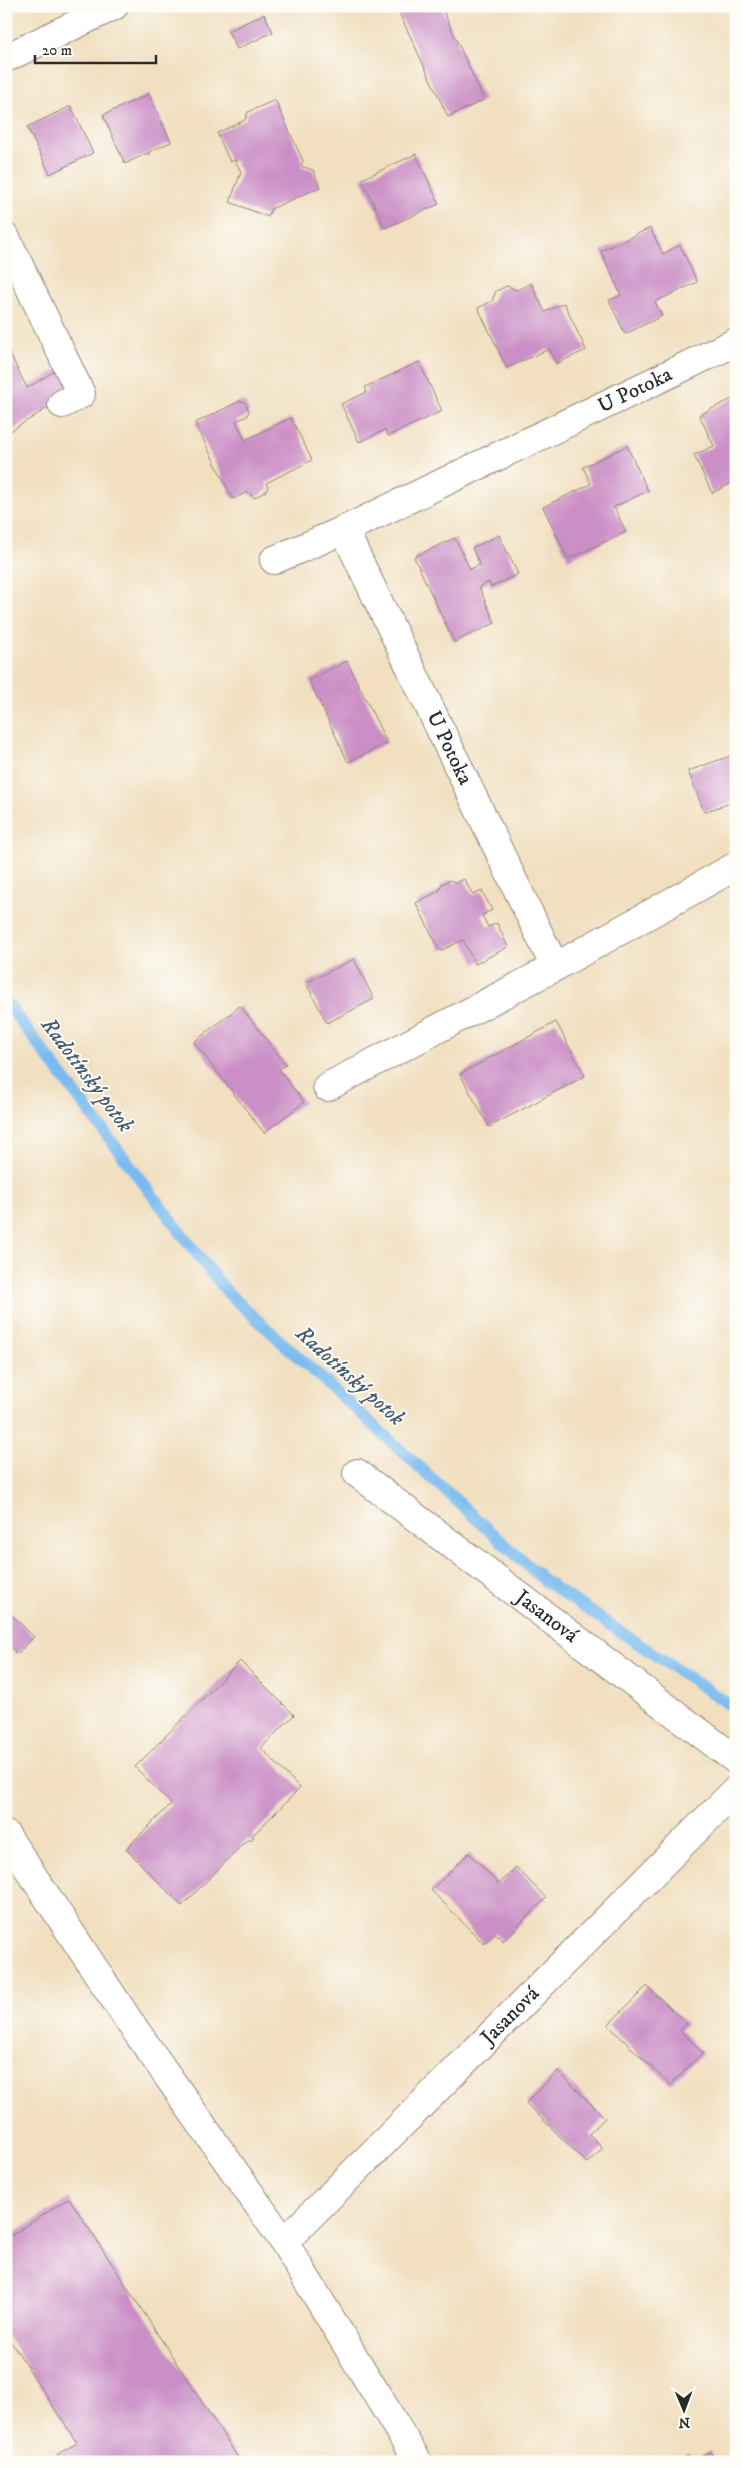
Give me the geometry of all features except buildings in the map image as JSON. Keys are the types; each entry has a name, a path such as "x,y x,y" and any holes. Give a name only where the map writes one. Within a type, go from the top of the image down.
{"street":[{"path":"6,58 114,6"},
{"path":"6,238 16,287 81,394 62,404"},
{"name":"U Potoka","path":"274,560 344,530 736,342"},
{"name":"U Potoka","path":"344,530 555,967"},
{"path":"328,1088 555,967 736,866"},
{"name":"Jasanová","path":"357,1473 736,1760"},
{"name":"Jasanová","path":"284,2242 736,1790"},
{"path":"6,1835 128,2021 284,2242 418,2462"}],"waterway":[{"name":"Radotínský potok","path":"6,1002 229,1294 546,1582 736,1709"}]}
